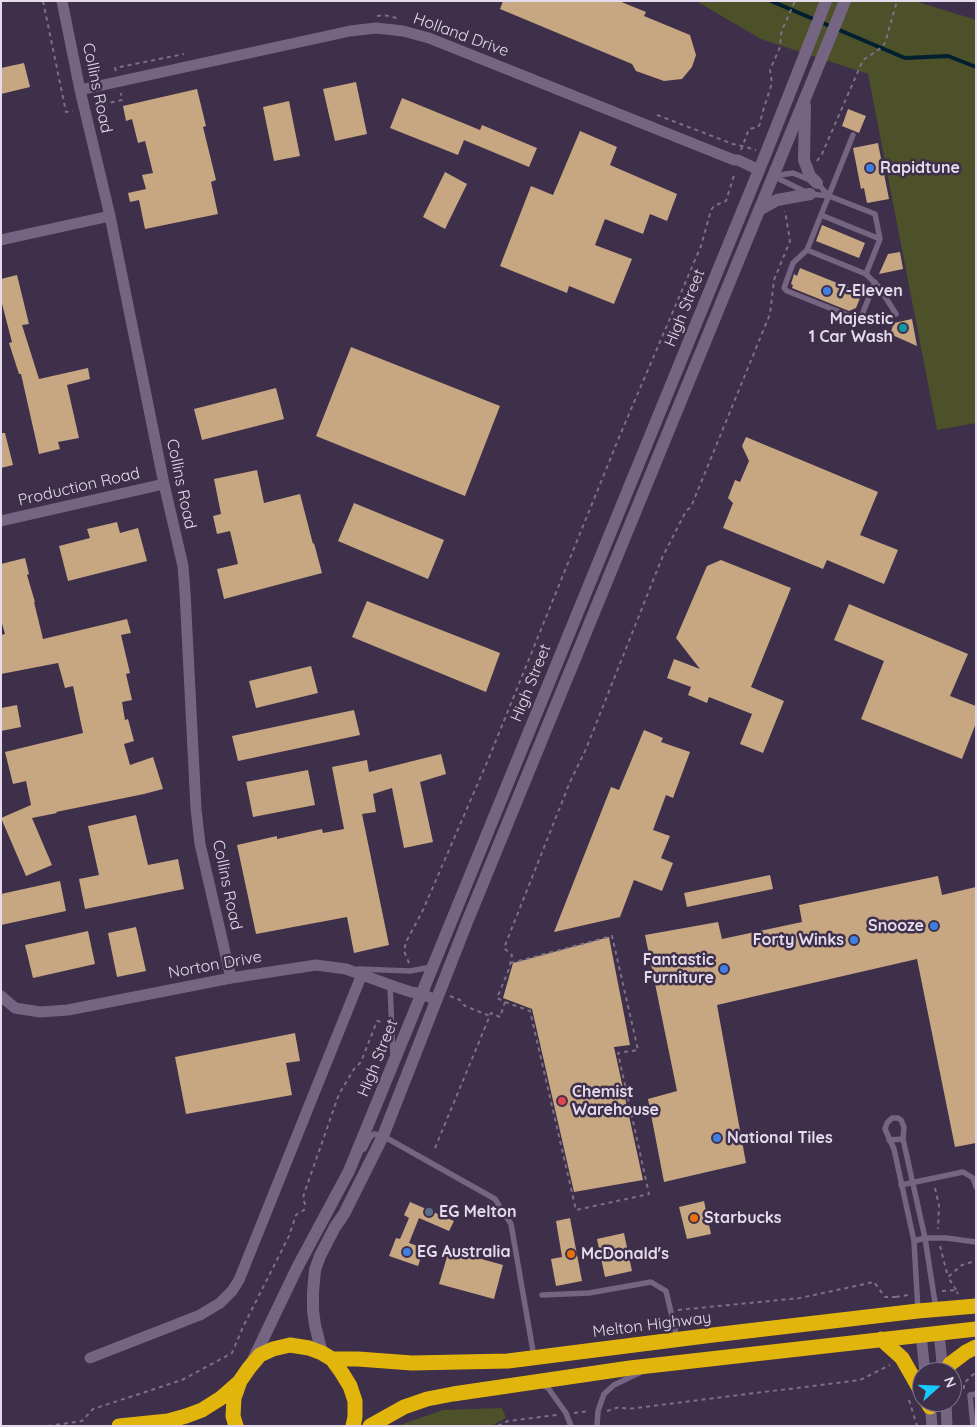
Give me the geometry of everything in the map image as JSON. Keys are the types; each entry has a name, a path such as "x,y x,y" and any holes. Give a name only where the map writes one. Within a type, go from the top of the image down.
{"highway":[{"name":"Melton Highway","path":"119,1426 168,1421 202,1410 221,1398 240,1381 260,1355 273,1349 290,1345 309,1348 327,1356 358,1359 412,1363 508,1362 918,1311 976,1306"},
{"path":"936,1309 939,1334"},
{"path":"918,1311 921,1334"},
{"path":"370,1426 404,1407 427,1399 453,1394 654,1365 976,1329"},
{"path":"881,1339 902,1358 912,1376"},
{"path":"953,1362 976,1347"},
{"path":"327,1356 342,1373 350,1386 354,1401 355,1417 352,1426"},
{"name":"Melton Highway","path":"236,1426 233,1416 234,1398 240,1381"}],"main road":[{"name":"High Street","path":"327,1356 315,1325 313,1310 315,1270 320,1256 344,1214 382,1136 845,1"},
{"name":"High Street","path":"249,1368 296,1268 349,1171 824,7"},
{"path":"759,210 767,204 814,188 804,164 803,143 806,96"},
{"path":"759,170 773,176"}],"street":[{"name":"Collins Road","path":"62,1 84,108 110,216 182,566 196,809 200,844 231,978"},
{"name":"Holland Drive","path":"80,90 350,31 376,28 403,31 429,38 759,170"},
{"path":"1,240 110,216"},
{"name":"Production Road","path":"1,522 164,484"},
{"name":"Norton Drive","path":"1,996 15,1008 40,1012 59,1011 231,978 316,965 346,969 411,992 438,996"},
{"path":"90,1358 200,1315 220,1303 232,1291 239,1280 362,974"},
{"path":"921,1334 924,1362"},
{"path":"939,1334 943,1362"},
{"path":"930,1412 932,1426"},
{"path":"946,1412 947,1426"}],"lane":[{"path":"852,135 807,250 793,263 784,288 787,291 860,320 875,282"},
{"path":"773,176 793,173 828,196 875,214 880,239 866,274"},
{"path":"773,176 814,188 828,196"},
{"path":"821,215 880,239"},
{"path":"807,250 866,274 879,287 896,314"},
{"path":"346,969 410,971 434,966"},
{"path":"390,985 393,1065"},
{"path":"918,1311 914,1241 894,1149 885,1126 892,1118 898,1118 903,1122 903,1139 924,1238 936,1309"},
{"path":"349,1171 356,1166 370,1137 374,1134 382,1136 495,1199 511,1224 535,1359"},
{"path":"890,1140 903,1139"},
{"path":"901,1185 964,1172 973,1178 976,1187"},
{"path":"914,1241 924,1238 946,1238 976,1242"},
{"path":"542,1295 588,1293 651,1282 666,1291 677,1340"},
{"path":"597,1426 598,1411 604,1394 614,1385 654,1365"},
{"path":"536,1382 548,1388 566,1414 571,1426"},
{"path":"973,1426 970,1394 976,1394"}],"path":[{"path":"43,1 66,112 122,100 115,68 192,53"},
{"path":"804,164 816,162 819,159 863,60 881,48 885,43 897,1"},
{"path":"407,960 404,952 406,942 423,910 488,760 620,435 701,246 711,210 714,206 726,201 749,129 758,127 760,124 772,83 770,70 780,47 781,34 794,2"},
{"path":"374,17 384,15 403,20"},
{"path":"650,113 733,144 766,153"},
{"path":"510,964 612,936 638,1050 618,1053 649,1194 576,1210 530,1011 497,998 512,955 504,948 570,782 586,749 662,558 686,511 692,507 770,314 774,280 790,241 783,202 784,198"},
{"path":"438,996 452,996 460,1000 464,1006 490,1016"},
{"path":"435,1148 491,1013 500,1017 505,1002"},
{"path":"48,1426 82,1421 93,1409 182,1380 232,1353 243,1326 259,1298 289,1236 296,1215 304,1210 304,1194 339,1094 354,1069 361,1062 377,1021 392,1023"},
{"path":"956,1290 948,1277 962,1264 972,1262"},
{"path":"670,1311 800,1298 874,1282 884,1297 896,1297"},
{"path":"498,1426 508,1421 609,1410 619,1406 628,1410 860,1380 892,1364"}],"green space":[{"path":"696,1 915,1 976,20 976,423 937,430 868,74 761,39"},
{"path":"502,1408 506,1418 491,1426 397,1426 443,1410"}],"building":[{"path":"503,1 619,1 646,12 644,16 690,35 696,55 692,67 682,79 664,81 636,71 632,64 500,9"},
{"path":"24,63 30,87 1,94 1,68"},
{"path":"356,82 367,134 335,141 323,89"},
{"path":"197,89 206,126 203,127 216,180 211,182 218,214 145,229 139,200 130,202 128,193 146,189 142,175 153,173 145,141 138,143 132,119 126,121 123,106"},
{"path":"402,98 480,130 482,125 537,148 529,167 464,140 458,155 390,128"},
{"path":"289,101 300,156 274,161 263,107"},
{"path":"848,109 866,116 859,133 842,126"},
{"path":"580,131 617,147 610,165 677,194 667,221 650,214 643,234 605,219 595,245 632,259 614,304 569,286 567,293 500,266 531,186 553,195"},
{"name":"Rapidtune","path":"878,143 889,199 867,203 864,188 861,189 853,148"},
{"path":"445,172 467,184 445,229 423,217"},
{"name":"7-Eleven","path":"822,225 865,243 859,258 816,241"},
{"path":"900,252 903,269 879,274 888,254"},
{"name":"7-Eleven","path":"800,268 862,293 856,308 849,311 792,288 793,285 791,284 794,274 797,276"},
{"path":"17,275 29,324 22,325 39,379 88,368 90,379 67,385 79,438 58,442 60,449 39,454 21,374 19,374 9,343 12,342 1,300 1,279"},
{"name":"Majestic 1 Car Wash","path":"912,319 917,346 890,334 894,323"},
{"path":"351,347 500,406 465,496 316,436"},
{"path":"276,388 284,419 202,440 194,409"},
{"path":"1,433 5,433 13,465 1,468"},
{"path":"746,437 878,492 860,535 898,550 884,584 827,560 823,569 723,528 733,503 728,498 735,480 740,482 749,461 742,446"},
{"path":"257,470 264,503 300,494 322,573 224,599 217,569 238,564 230,531 217,534 213,516 221,514 214,479"},
{"path":"354,503 444,540 428,579 338,541"},
{"path":"117,522 120,533 138,528 147,561 68,581 59,546 90,538 87,529"},
{"path":"25,558 29,574 27,575 43,639 127,619 131,633 121,635 130,673 126,674 132,700 122,702 125,720 128,719 134,741 124,744 130,765 153,757 163,789 32,818 52,865 26,876 1,818 31,805 26,781 13,784 5,752 83,733 73,686 65,688 58,663 1,674 1,635 5,634 1,620 1,564"},
{"path":"721,560 791,588 751,687 784,701 763,753 740,744 752,714 709,697 707,703 688,695 691,687 667,678 674,659 700,669 676,638 707,566"},
{"path":"367,601 500,653 486,692 352,637"},
{"path":"849,604 968,654 950,696 976,706 976,723 962,759 861,719 884,661 834,640"},
{"path":"311,666 318,693 256,708 249,681"},
{"path":"17,705 21,727 1,731 1,708"},
{"path":"354,710 360,735 238,761 232,736"},
{"path":"644,730 663,738 661,742 690,752 673,798 666,795 653,830 670,836 661,858 673,863 662,891 634,880 620,917 554,932 611,787 619,790"},
{"path":"441,754 446,774 420,782 433,842 404,848 392,788 373,794 376,812 362,814 389,945 354,953 347,917 256,934 237,845 277,836 277,839 322,829 323,833 344,829 332,767 367,760 369,772"},
{"path":"308,770 315,805 253,817 246,782"},
{"path":"136,815 148,865 178,859 184,889 85,909 79,879 99,875 88,826"},
{"path":"770,875 773,889 687,907 684,893"},
{"path":"938,876 942,895 976,887 976,1143 955,1147 917,959 717,1005 746,1163 664,1182 648,1099 677,1091 645,935 718,922 722,939 802,922 799,905"},
{"path":"60,881 66,911 1,925 1,894"},
{"path":"136,927 146,971 117,977 108,933"},
{"path":"88,931 95,964 33,978 25,945"},
{"path":"609,937 630,1045 614,1047 643,1180 574,1192 532,1009 503,998 513,963"},
{"path":"295,1033 300,1061 286,1063 292,1095 186,1114 175,1057"},
{"path":"704,1201 711,1234 687,1239 679,1207"},
{"path":"410,1202 454,1221 449,1231 419,1218 409,1243 424,1248 418,1266 389,1256 396,1238 400,1239 409,1218 404,1215"},
{"path":"570,1218 582,1281 556,1286 551,1259 562,1257 556,1221"},
{"path":"624,1233 632,1271 605,1277 597,1239"},
{"path":"449,1250 503,1265 494,1299 439,1284"}],"waterway":[{"path":"771,1 905,58 948,56 976,67"}],"place":[{"name":"Rapidtune","path":"870,168"},
{"name":"7-Eleven","path":"827,291"},
{"name":"Majestic 1 Car Wash","path":"903,328"},
{"name":"Snooze","path":"934,926"},
{"name":"Forty Winks","path":"854,940"},
{"name":"Fantastic Furniture","path":"724,969"},
{"name":"Chemist Warehouse","path":"562,1101"},
{"name":"National Tiles","path":"717,1138"},
{"name":"EG Melton","path":"429,1212"},
{"name":"Starbucks","path":"694,1218"},
{"name":"EG Australia","path":"407,1252"},
{"name":"McDonald's","path":"571,1254"}]}
